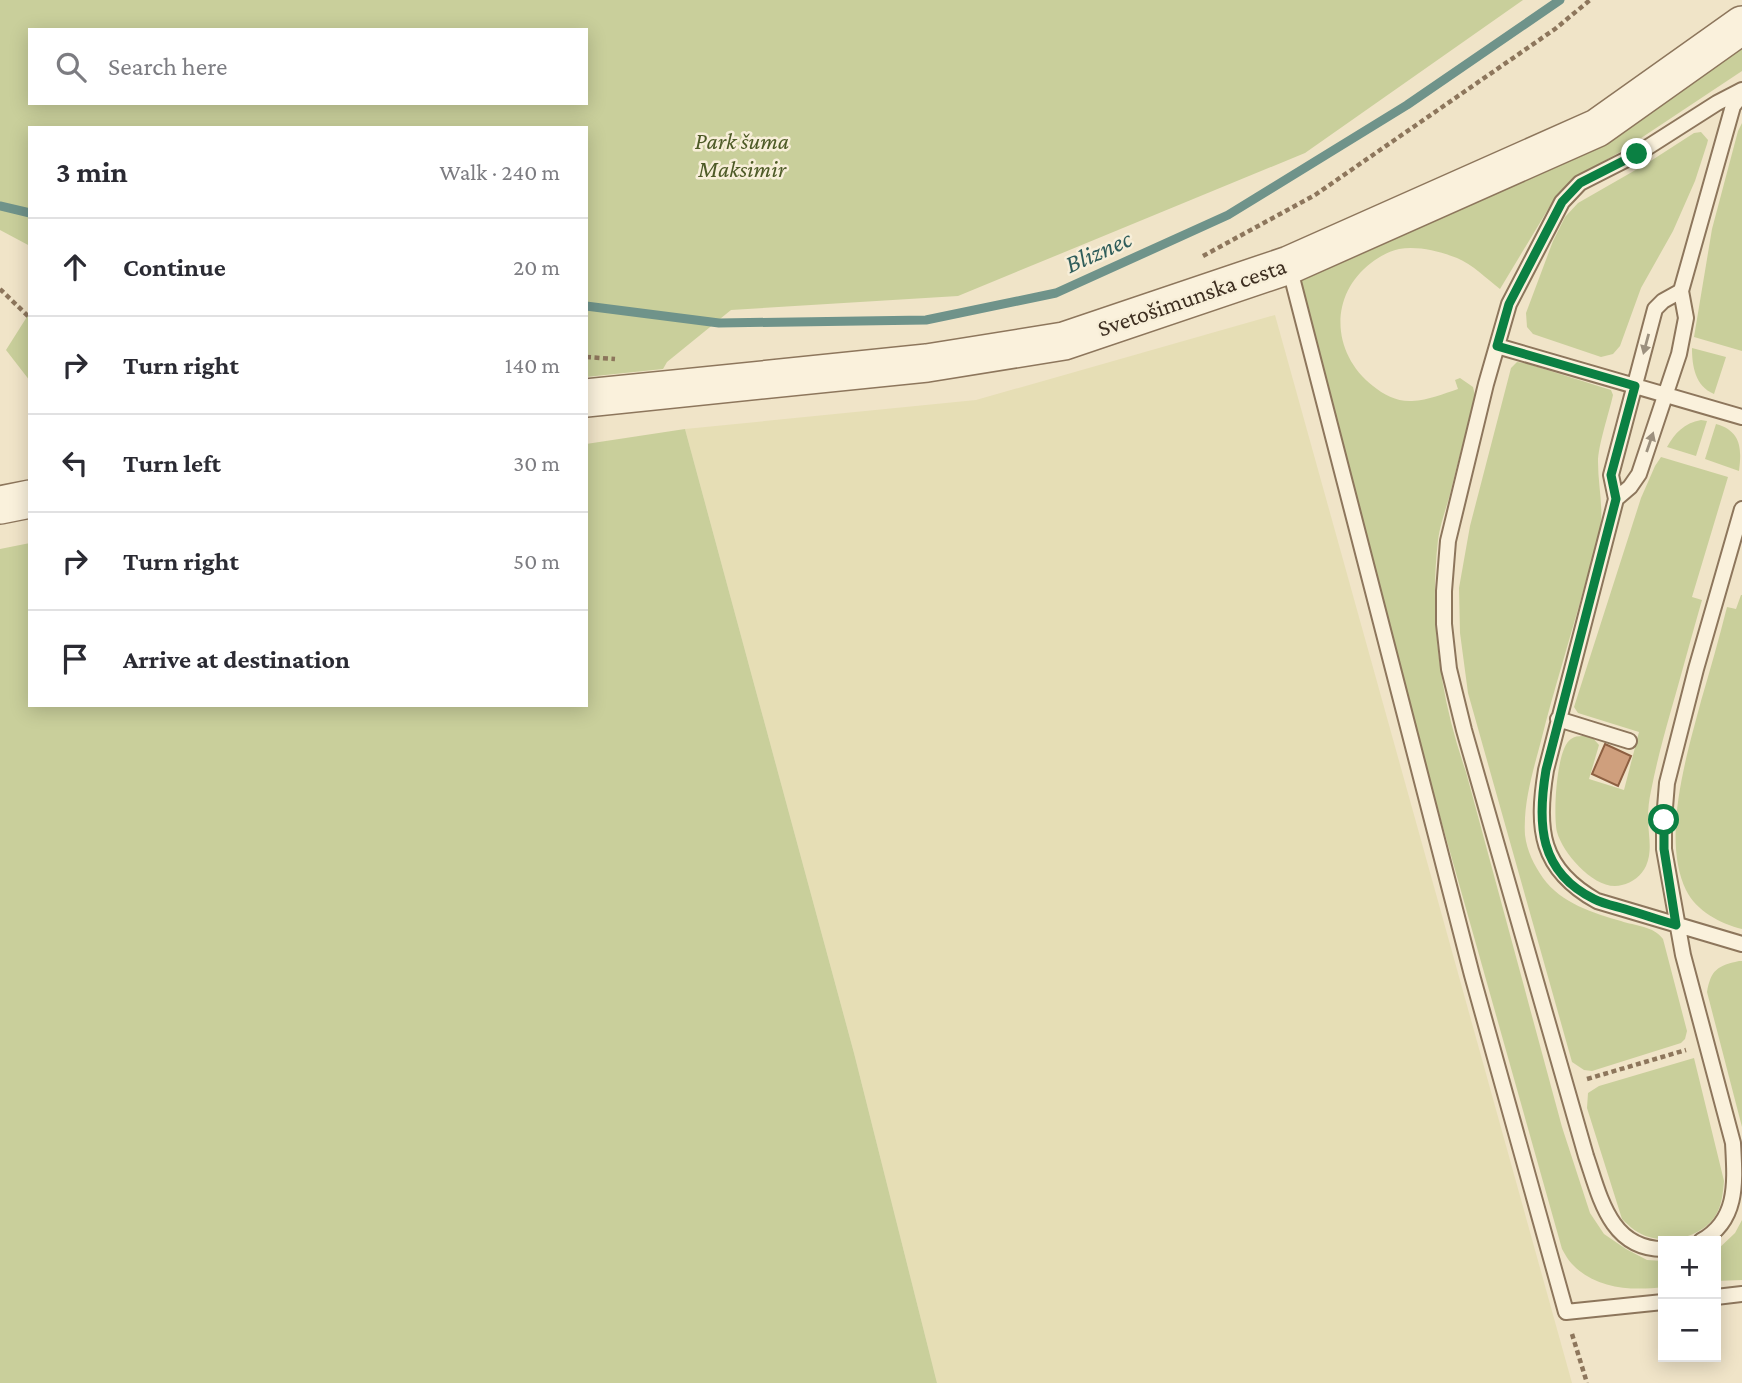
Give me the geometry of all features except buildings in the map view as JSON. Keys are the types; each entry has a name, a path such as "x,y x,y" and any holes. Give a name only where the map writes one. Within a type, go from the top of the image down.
{"street":[{"name":"Svetošimunska cesta","path":"588,398 927,363 1064,341 1289,265 1597,128 1742,25"},
{"path":"0,505 28,499"}],"lane":[{"path":"1616,499 1630,487 1639,474 1679,354 1686,318 1681,290 1733,106 1742,92"},
{"path":"1658,1248 1634,1244 1619,1232 1603,1206 1586,1156 1464,730 1449,669 1444,624 1444,591 1448,541 1486,384 1509,304 1562,202 1580,183 1637,154 1717,103 1742,92"},
{"path":"1289,265 1472,975 1566,1312 1658,1303"},
{"path":"1681,290 1655,309 1611,475 1616,499 1546,770 1541,820 1554,864 1579,890 1597,901 1742,944"},
{"path":"1497,346 1742,418"},
{"path":"1711,1236 1725,1219 1733,1201 1733,1143 1676,925 1664,849 1664,820 1667,783 1696,669 1742,509"},
{"path":"1559,719 1629,741"},
{"path":"1721,1296 1742,1294"}],"path":[{"path":"1192,261 1315,195 1555,29 1590,0"},
{"path":"0,289 28,316"},
{"path":"588,357 618,360"},
{"path":"1566,1086 1707,1044"},
{"path":"1566,1312 1587,1383"}],"shaded area":[{"path":"1275,315 1572,1383 937,1383 854,1053 685,429 976,400"}],"green space":[{"name":"Park šuma Maksimir","path":"0,0 1523,0 1305,153 958,296 731,310 667,362 663,369 588,377 588,126 28,126 28,245 0,230"},
{"path":"1742,38 1742,71 1620,152 1571,180 1553,201 1500,289 1457,258 1428,250 1399,249 1377,259 1357,276 1347,292 1340,325 1349,358 1359,373 1373,386 1396,399 1412,401 1458,389 1455,380 1460,378 1473,387 1475,395 1438,540 1435,599 1443,686 1562,1127 1590,1213 1604,1234 1647,1260 1658,1261 1658,1287 1627,1288 1592,1279 1572,1264 1562,1249 1386,625 1297,272"},
{"path":"1742,123 1742,351 1694,337 1712,229"},
{"path":"1701,132 1708,140 1695,181 1673,231 1641,288 1620,346 1613,354 1601,357 1533,334 1527,327 1526,313 1565,217 1578,203 1694,133"},
{"path":"28,315 28,378 6,350"},
{"path":"1692,348 1726,357 1714,394 1699,381 1694,368"},
{"path":"1517,362 1611,390 1613,395 1598,455 1600,531 1532,775 1526,811 1527,847 1540,873 1559,894 1589,910 1649,929 1663,939 1687,1031 1681,1043 1592,1071 1584,1070 1572,1062 1468,693 1460,633 1459,588 1470,526 1511,368"},
{"path":"1701,420 1707,421 1696,456 1667,447 1681,429"},
{"path":"1716,424 1731,431 1738,442 1739,471 1705,459"},
{"path":"685,429 854,1053 937,1383 0,1383 0,549 28,543 28,707 588,707 588,444"},
{"path":"1661,457 1728,477 1692,597 1702,600 1653,781 1648,811 1648,860 1636,878 1626,884 1612,886 1592,878 1582,870 1560,841 1556,824 1557,783 1566,745 1573,738 1587,736 1592,737 1599,745 1589,779 1624,790 1639,732 1578,713 1574,707 1641,498"},
{"path":"1741,595 1742,929 1710,916 1690,898 1679,869 1676,846 1679,796 1689,746 1727,607 1736,609"},
{"path":"1742,961 1742,1127 1707,992 1716,970"},
{"path":"1694,1058 1724,1181 1717,1213 1705,1227 1687,1236 1658,1236 1658,1239 1641,1234 1622,1219 1587,1108 1588,1093 1599,1086"},
{"path":"1742,1220 1742,1280 1721,1281 1721,1246 1735,1233"}],"waterway":[{"name":"Bliznec","path":"588,306 719,323 926,320 1056,293 1228,215 1407,105 1560,0"},
{"name":"Bliznec","path":"0,206 28,213"}],"route":[{"path":"1637,154 1580,183 1562,202 1509,304 1497,346 1635,386 1611,475 1616,499 1546,770 1541,820 1548,850 1554,864 1566,878 1597,901 1676,925 1664,849 1664,820"}]}
